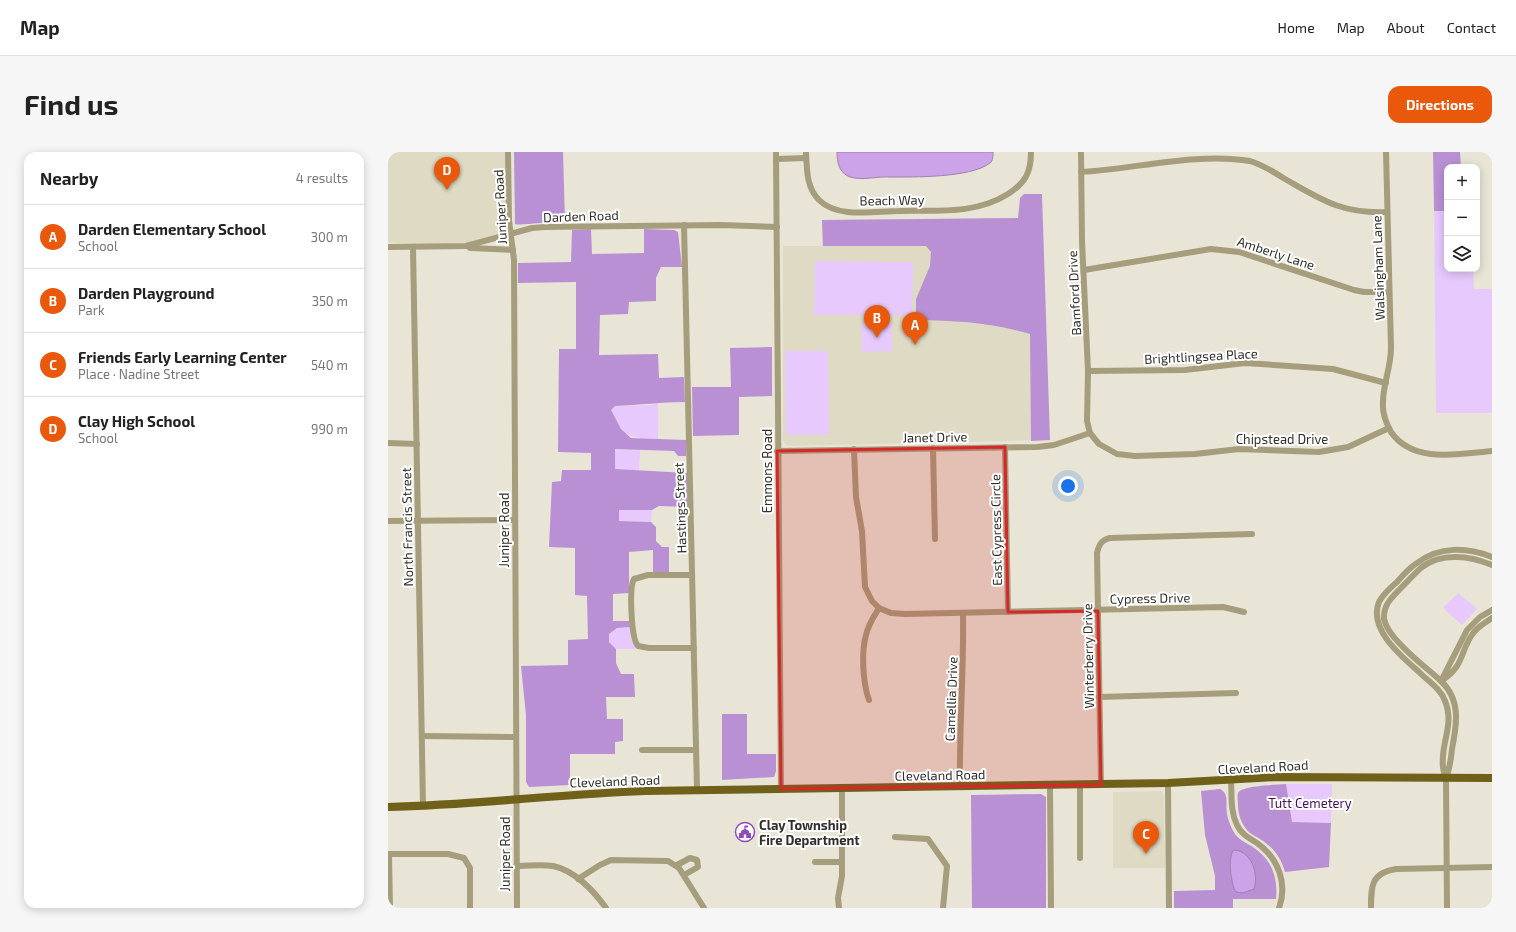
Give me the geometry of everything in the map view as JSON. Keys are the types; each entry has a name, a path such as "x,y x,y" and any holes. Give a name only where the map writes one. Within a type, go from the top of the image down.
{"main road":[{"name":"Cleveland Road","path":"388,807 423,806 593,793 697,790 1168,784 1322,776 1492,778"}],"street":[{"name":"Juniper Road","path":"508,152 513,250 517,908"},
{"name":"Beach Way","path":"776,155 806,155 808,180 815,196 825,205 842,211 969,209 991,203 1009,193 1026,178 1031,166 1031,152"},
{"name":"Bamford Drive","path":"1081,152 1088,371 1087,421 1090,433"},
{"name":"Walsingham Lane","path":"1386,152 1391,358 1386,383"},
{"name":"Emmons Road","path":"776,155 780,789"},
{"path":"1081,172 1123,169 1186,158 1239,159 1259,164 1338,207 1353,211 1387,212"},
{"name":"Darden Road","path":"388,247 453,247 476,244 511,234 545,227 684,225 777,227"},
{"name":"Hastings Street","path":"684,225 697,790"},
{"name":"North Francis Street","path":"413,247 423,806"},
{"path":"453,247 513,250"},
{"name":"Amberly Lane","path":"1084,270 1203,250 1226,249 1354,290 1364,292 1390,292"},
{"name":"Brightlingsea Place","path":"1088,371 1185,370 1245,363 1333,369 1386,383"},
{"path":"1386,383 1383,404 1384,416 1389,428 1404,444 1424,453 1445,455 1492,452"},
{"name":"Chipstead Drive","path":"1090,433 1099,444 1117,454 1159,456 1239,449 1297,452 1334,451 1355,445 1389,428"},
{"name":"Janet Drive","path":"777,450 1054,445 1090,433"},
{"path":"388,443 417,444"},
{"name":"East Cypress Circle","path":"1005,447 1008,612"},
{"path":"933,448 935,539"},
{"path":"854,449 856,497 862,531 865,587 870,597 879,608 868,627 864,642 865,682 869,700"},
{"path":"388,521 515,520"},
{"name":"Winterberry Drive","path":"1101,785 1098,549 1102,541 1115,538 1252,534"},
{"path":"1447,908 1446,778 1443,767 1449,716 1445,700 1438,689 1389,643 1377,620 1377,609 1386,592 1415,564 1428,555 1444,550 1461,550 1492,557"},
{"path":"1446,778 1450,766 1457,715 1454,701 1441,681 1419,663 1395,639 1386,626 1384,619 1385,608 1392,597 1416,572 1432,562 1445,557 1460,557 1492,565"},
{"path":"692,575 648,575 637,577 632,581 631,587 633,635 638,646 649,648 694,648"},
{"name":"Cypress Drive","path":"879,608 891,613 905,614 1098,611 1223,607 1244,612"},
{"path":"1441,681 1467,630 1480,617 1492,610"},
{"name":"Camellia Drive","path":"960,787 960,741 964,672 963,613"},
{"path":"1441,681 1452,674 1459,664 1474,632 1492,618"},
{"path":"1099,697 1236,693"},
{"path":"422,736 516,737"},
{"path":"642,750 696,750"},
{"path":"1231,780 1232,810 1237,826 1242,832 1267,852 1278,867 1282,886 1279,908"},
{"path":"1168,784 1169,908"},
{"path":"1080,785 1080,858"},
{"path":"1050,786 1051,908"},
{"path":"839,908 838,898 842,881 842,788"},
{"path":"895,837 928,839 947,866 943,908"},
{"path":"390,908 388,854 448,854 464,858 470,868 470,908"},
{"path":"677,865 690,858 697,860 699,864 697,868 684,875"},
{"path":"578,879 611,860 660,860 677,865 704,908"},
{"path":"815,862 842,862"},
{"path":"516,866 556,867 568,872 578,879 606,908"},
{"path":"1371,908 1372,885 1378,876 1384,872 1396,869 1492,867"}],"highlighted area":[{"path":"1005,447 1008,612 1098,611 1101,785 781,789 777,451"}],"shaded area":[{"path":"388,152 505,152 506,228 500,234 467,243 415,244 388,242"},
{"path":"514,152 563,152 565,220 515,224"},
{"path":"837,152 993,152 993,154 990,163 970,172 942,176 860,179 850,177 843,173 837,160"},
{"path":"1433,152 1460,152 1461,164 1444,164 1444,211 1434,211"},
{"path":"1024,194 1042,194 1050,440 1031,441 1030,334 1001,327 974,323 916,320 916,299 930,266 931,252 926,246 823,246 822,220 1018,218 1020,198"},
{"path":"1018,218 1050,440 787,446 783,441 783,246 822,246 822,220"},
{"path":"591,229 592,254 644,253 644,229 674,230 678,232 682,267 661,267 656,278 656,301 629,302 628,314 600,315 599,355 658,354 659,378 684,377 685,402 615,406 611,410 621,429 631,438 686,440 686,456 678,456 674,451 615,449 615,469 687,473 688,507 659,506 652,510 619,510 619,521 651,522 656,527 656,541 662,547 669,547 669,572 653,572 653,550 629,552 629,593 613,594 613,621 630,621 630,627 617,628 609,634 609,642 616,649 616,663 621,674 634,674 635,697 606,697 607,719 623,719 623,741 615,742 615,754 570,754 570,785 529,787 526,782 526,715 521,666 568,665 568,640 588,639 587,596 575,595 575,548 549,547 552,482 561,481 562,470 591,470 591,453 558,452 559,349 576,349 576,282 518,283 518,263 571,262 572,230"},
{"path":"772,347 772,396 739,397 739,435 693,436 692,387 731,387 730,348"},
{"path":"722,714 747,714 747,754 776,754 776,771 774,777 722,780"},
{"path":"1286,784 1292,822 1331,823 1329,867 1285,872 1279,857 1273,849 1250,833 1243,824 1240,818 1238,797 1238,793 1241,790 1268,785"},
{"path":"1220,789 1226,796 1227,816 1235,834 1262,855 1271,866 1275,878 1276,899 1233,899 1233,908 1174,908 1174,891 1215,890 1215,876 1205,835 1201,791"},
{"path":"1162,791 1164,795 1165,868 1113,868 1113,792"},
{"path":"1041,794 1046,797 1046,908 972,908 971,795"},
{"path":"1234,850 1240,851 1250,859 1255,871 1256,877 1254,889 1243,893 1236,892 1230,870 1232,853"}],"green space":[{"path":"1434,211 1444,211 1444,272 1473,272 1474,289 1492,289 1492,413 1436,413"},
{"path":"815,261 913,262 912,315 814,315"},
{"path":"892,323 892,351 862,352 861,324"},
{"path":"785,351 828,351 829,435 786,435"},
{"path":"658,402 658,439 640,438 628,435 620,426 611,410 615,406 651,405"},
{"path":"614,449 640,450 639,471 615,470"},
{"path":"619,509 652,510 651,522 619,521"},
{"path":"1458,593 1477,609 1462,625 1443,608"},
{"path":"630,627 631,639 636,649 616,649 609,643 609,634 617,628"},
{"name":"Tutt Cemetery","path":"1286,784 1332,784 1331,823 1291,822"}],"place":[{"name":"Clay High School","path":"447,190"},
{"name":"Darden Playground","path":"877,338"},
{"name":"Darden Elementary School","path":"915,345"},
{"name":"Clay Township Fire Department","path":"745,832"},
{"name":"Friends Early Learning Center","path":"1146,854"}]}
